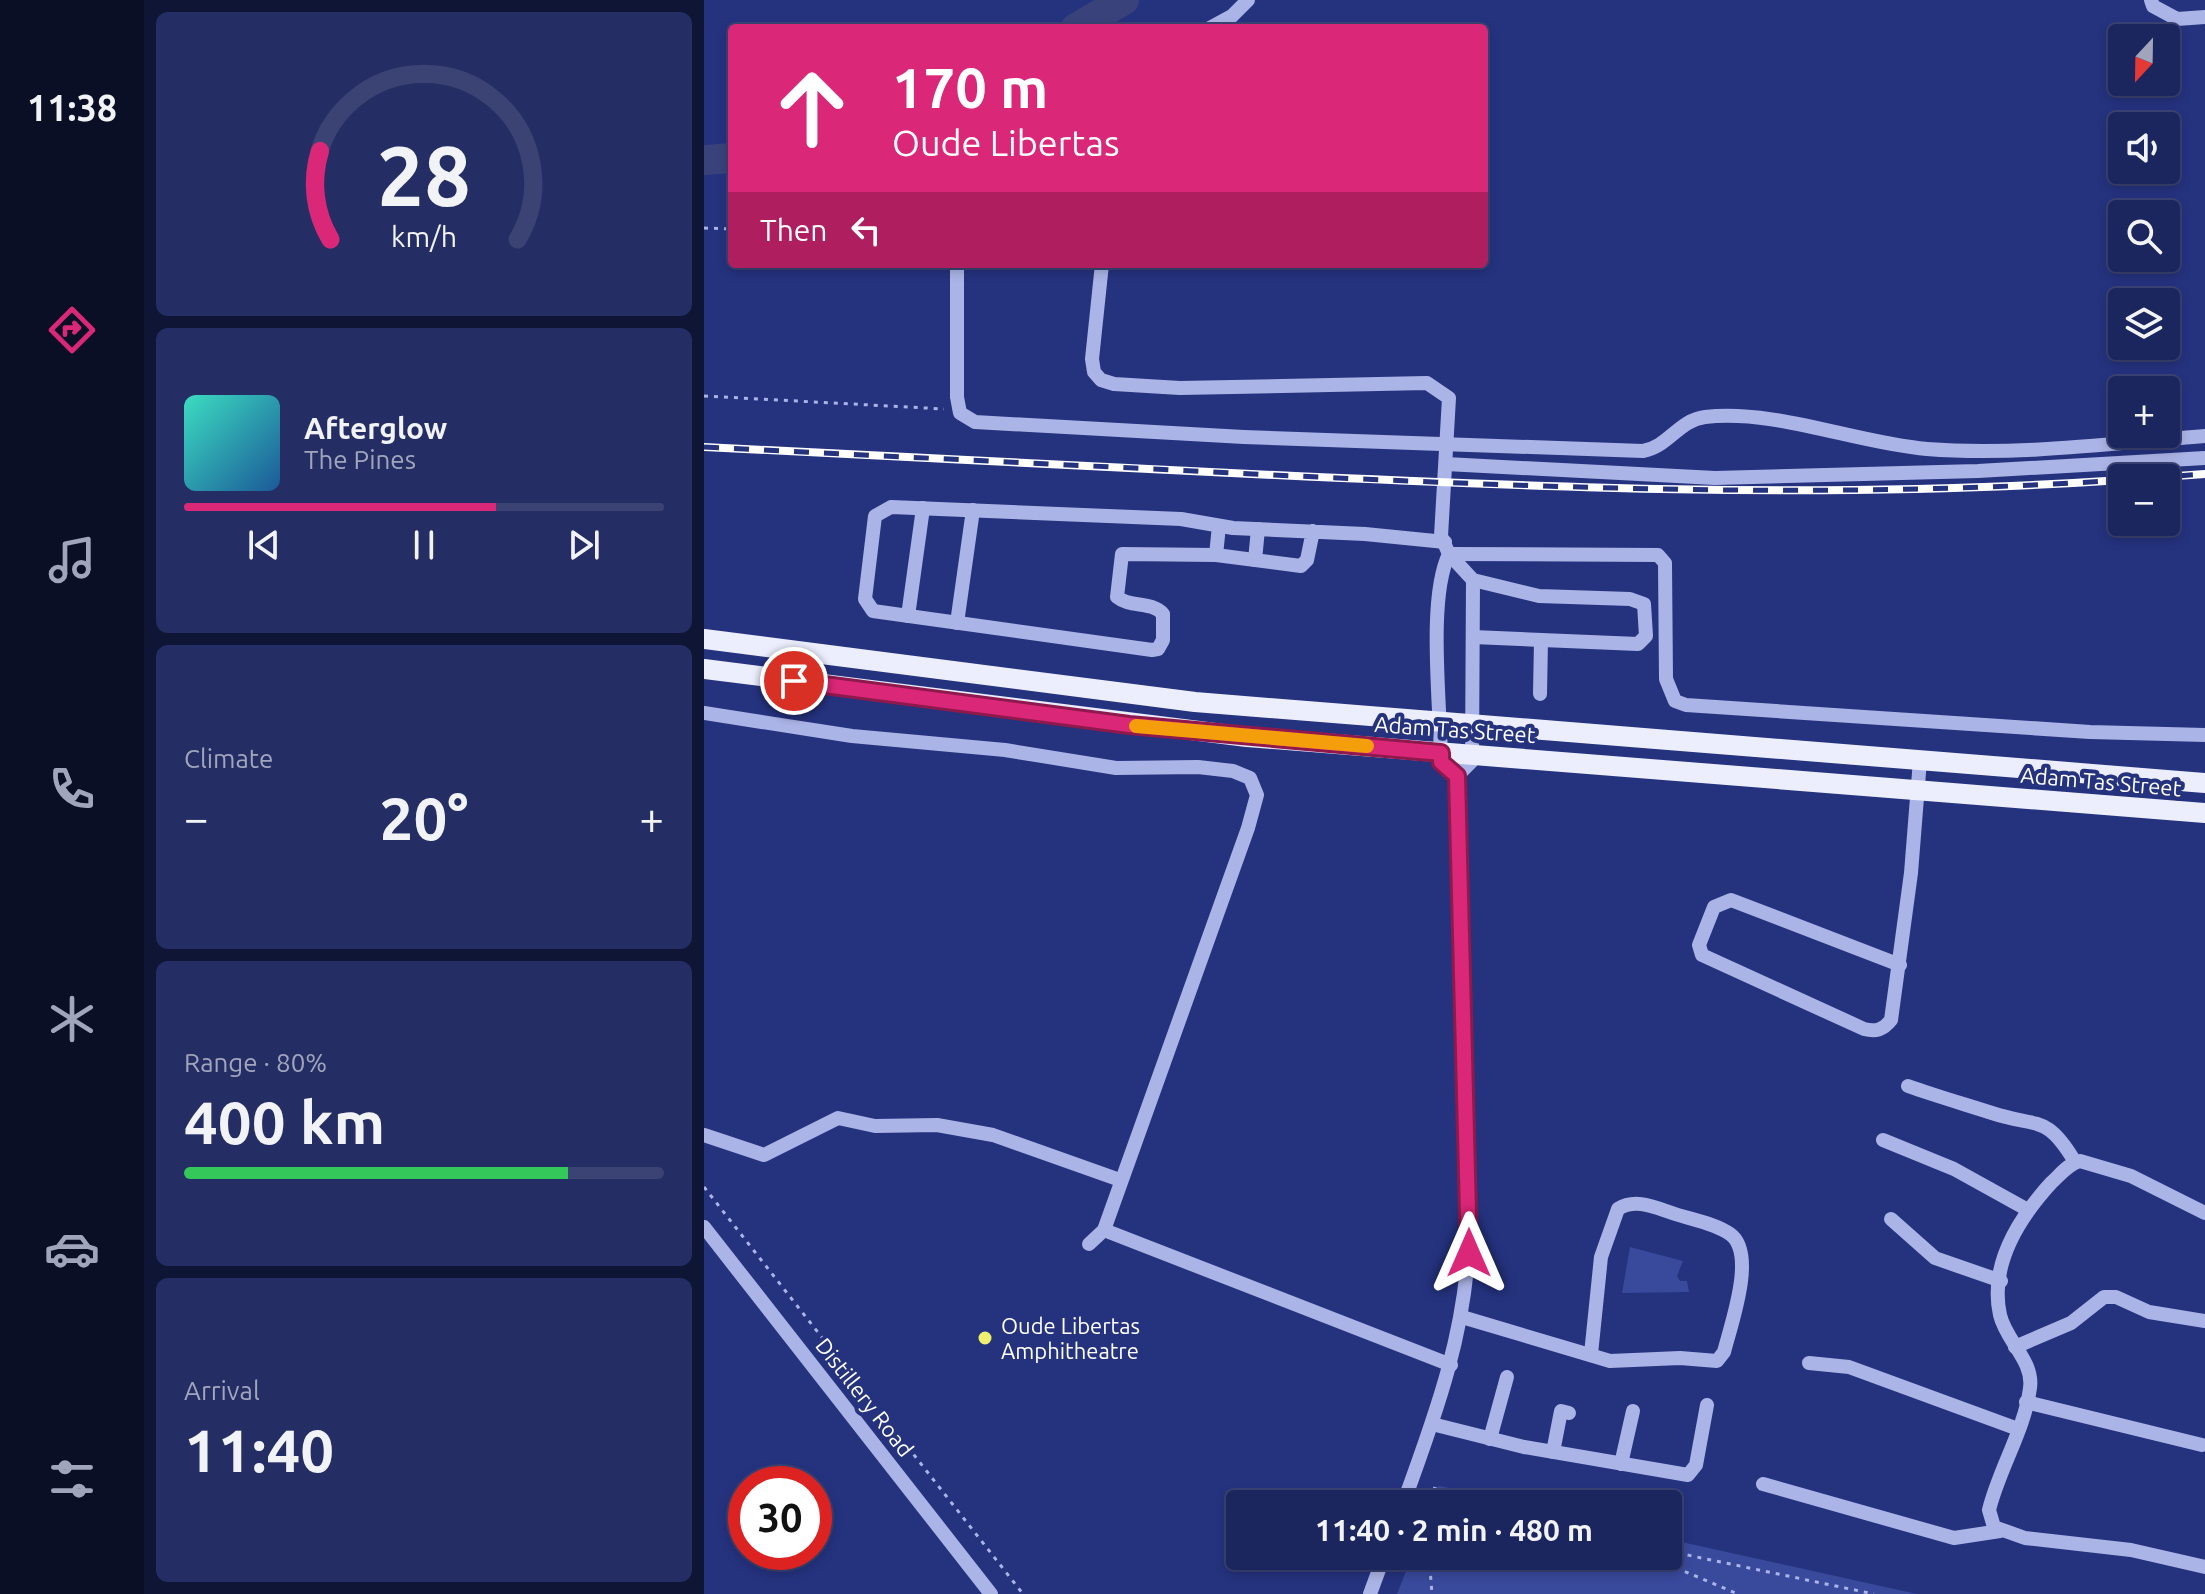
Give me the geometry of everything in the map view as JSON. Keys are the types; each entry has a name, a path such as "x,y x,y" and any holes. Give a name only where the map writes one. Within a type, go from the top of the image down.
{"main road":[{"name":"Adam Tas Street","path":"704,639 1195,702 2205,783"},
{"name":"Adam Tas Street","path":"704,669 1129,725 1441,753 2205,813"}],"street":[{"path":"1215,24 1248,0"},
{"path":"2151,0 2153,6 2177,19 2205,17"},
{"path":"957,268 959,410 975,422 1643,451 1659,446 1685,424 1703,417 1728,417 1898,445 1981,452 2205,436"},
{"path":"1102,268 1092,359 1094,372 1101,380 1114,384 1180,388 1427,383 1449,398 1441,536 1473,580 1539,596 1630,599 1644,604 1647,610 1646,636 1638,644 1473,637"},
{"path":"1446,464 1715,478 1978,471 2205,458"},
{"path":"1313,531 1304,564 1216,555 1128,553 1119,558 1117,597 1127,603 1156,607 1163,614 1163,640 1158,649 1130,648 873,611 866,604 875,516 891,507 1127,515 1219,526 1313,531 1447,548 1658,555 1665,563 1666,679 1675,701 1686,705 2090,732 2205,735"},
{"path":"908,616 923,508"},
{"path":"957,623 973,510"},
{"path":"1216,555 1219,526"},
{"path":"1255,560 1258,529"},
{"path":"1408,1490 1451,1365 1462,1317 1469,1230 1457,776 1441,762 1441,570 1447,548"},
{"path":"1457,776 1472,761 1473,580"},
{"path":"1540,694 1541,640"},
{"path":"704,713 852,736 1005,750 1116,768 1198,767 1233,771 1250,778 1257,795 1248,828 1104,1230 1089,1244"},
{"path":"1900,965 1731,900 1714,907 1699,945 1702,955 1869,1031 1881,1030 1891,1020 1900,965 1920,760"},
{"path":"1908,1086 1996,1114 2032,1120 2063,1142 2075,1162 2131,1176 2205,1213"},
{"path":"704,1135 764,1155 838,1118 875,1126 937,1125 1008,1139 1120,1180"},
{"path":"1883,1140 1954,1169 2028,1210"},
{"path":"2000,1531 1991,1520 1989,1510 2018,1429 2031,1380 2001,1318 2005,1251 2028,1210 2075,1162"},
{"path":"1462,1317 1616,1362 1719,1358 1743,1268 1742,1250 1735,1239 1724,1231 1647,1205 1618,1209 1601,1257 1591,1354"},
{"path":"1891,1219 1935,1258 2001,1281"},
{"name":"Distillery Road","path":"704,1227 991,1594"},
{"path":"1104,1230 1451,1365"},
{"path":"2015,1347 2071,1323 2104,1297 2116,1297 2149,1312 2205,1321"},
{"path":"1809,1363 1849,1367 2018,1429"},
{"path":"1490,1439 1507,1377"},
{"path":"2026,1402 2202,1445"},
{"path":"1432,1424 1553,1452 1680,1475 1691,1473 1696,1465 1707,1405"},
{"path":"1553,1452 1561,1411 1569,1413"},
{"path":"1621,1464 1627,1420"},
{"path":"1763,1484 1954,1538 2000,1531 2025,1538 2131,1550 2205,1567"},
{"path":"1370,1594 1379,1570"}],"path":[{"path":"704,228 728,229"},
{"path":"704,396 959,410"},
{"path":"704,1187 1023,1594"},
{"path":"1433,1488 1439,1490"},
{"path":"1682,1554 1874,1594"},
{"path":"1430,1570 1432,1594"},
{"path":"1681,1570 1738,1594"}],"shaded area":[{"path":"1630,1247 1683,1261 1677,1276 1680,1281 1687,1281 1689,1292 1622,1293"},
{"path":"1438,1486 1458,1490 1436,1490"},
{"path":"1682,1542 1917,1594 1397,1594 1406,1570 1682,1570"}],"waterway":[{"path":"1083,24 1124,0"},
{"path":"704,160 728,158"}],"railway":[{"path":"704,447 1565,487 1899,489 2108,481"},
{"path":"2180,476 2205,474"}],"slow traffic":[{"path":"1136,726 1367,746"}],"place":[{"name":"Oude Libertas Amphitheatre","path":"985,1338"}],"route":[{"path":"794,681 1129,725 1441,753 1441,762 1457,776 1469,1253"}]}
